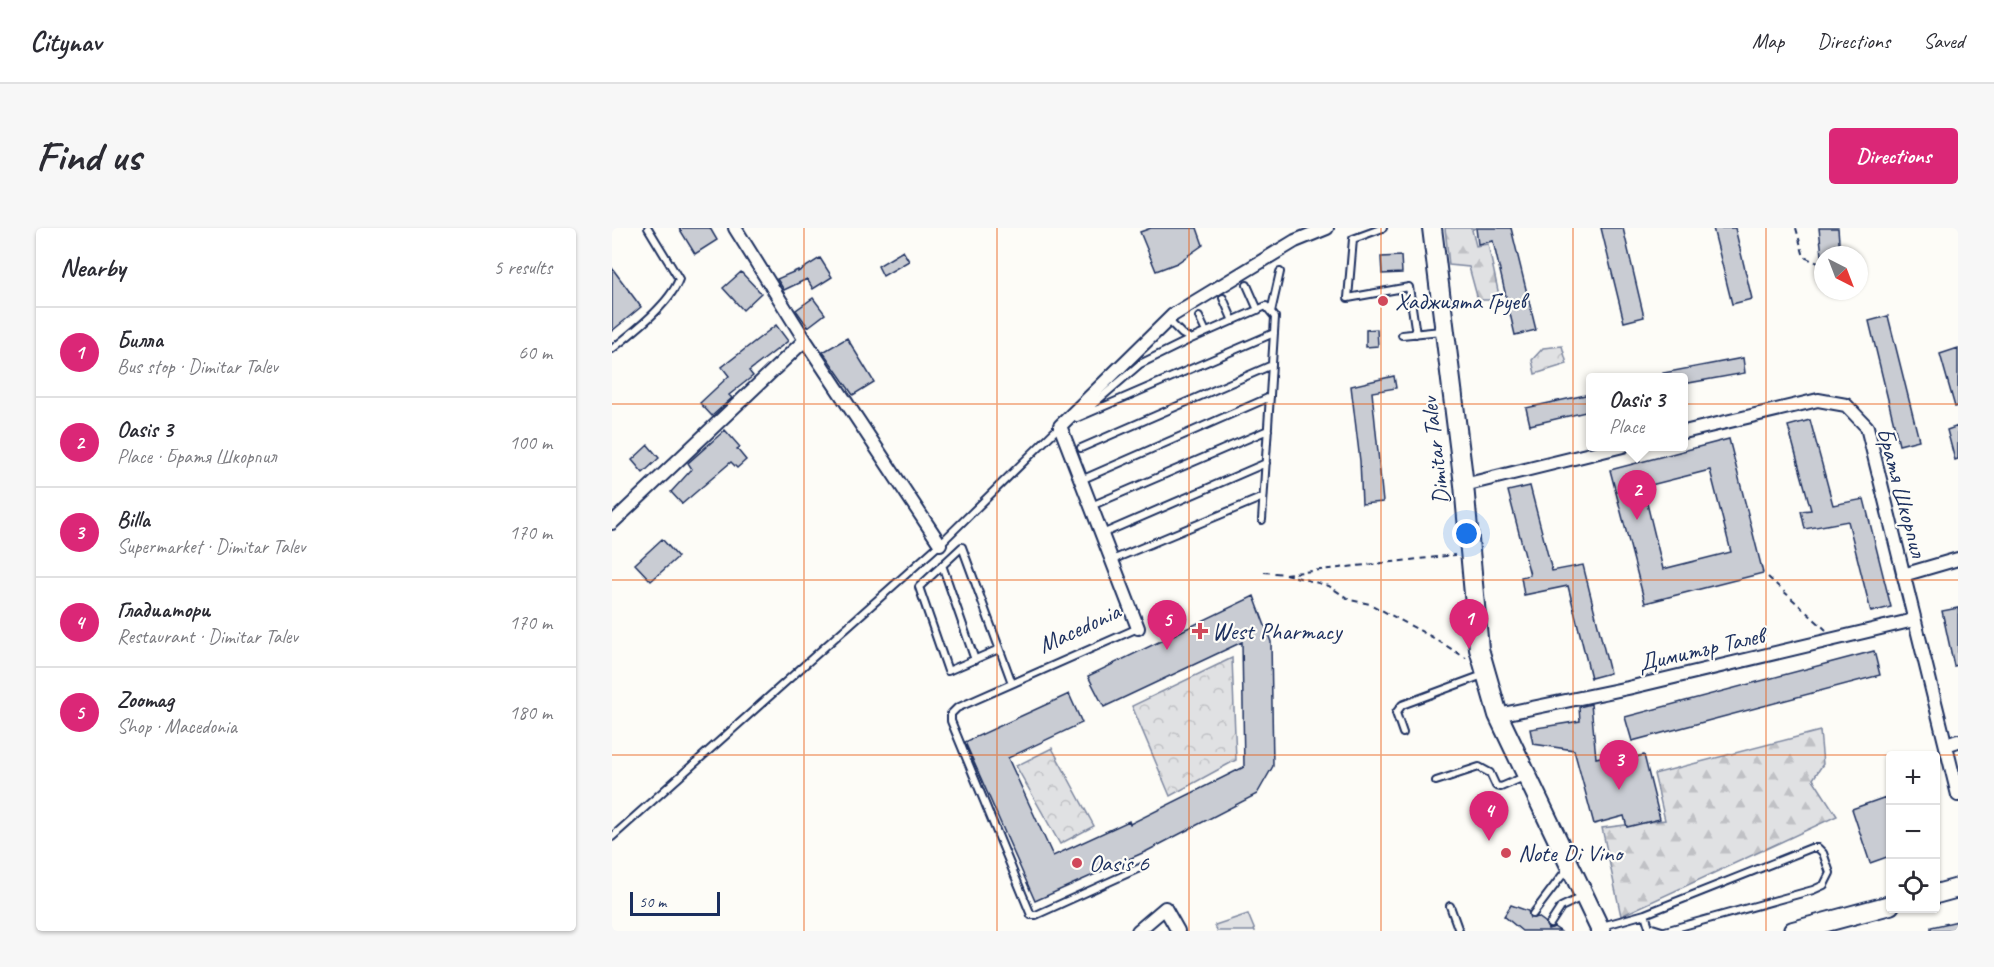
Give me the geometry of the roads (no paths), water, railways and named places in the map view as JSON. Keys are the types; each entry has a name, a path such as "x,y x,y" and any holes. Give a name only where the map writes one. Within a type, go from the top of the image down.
{"street":[{"path":"735,228 805,340 940,544"},
{"path":"1060,426 1168,320 1295,241 1327,228"},
{"name":"Dimitar Talev","path":"1432,228 1464,485 1479,649 1498,715 1600,929"},
{"path":"612,523 805,340"},
{"name":"Братя Шкорпил","path":"1688,431 1818,400 1846,405 1867,427 1914,620 1952,743 1958,795"},
{"name":"Macedonia","path":"1060,426 1137,628"},
{"path":"1464,485 1606,451"},
{"path":"1903,575 1958,559"},
{"name":"Димитър Талев","path":"1498,715 1914,620"},
{"path":"1940,893 1958,888"},
{"path":"1793,931 1886,906"},
{"path":"1137,931 1166,908 1178,931"}],"lane":[{"path":"612,349 659,306 676,287 679,279 648,228"},
{"path":"1383,228 1353,239 1348,298 1409,287 1416,334"},
{"path":"1271,312 1280,272"},
{"path":"1247,285 1258,310"},
{"path":"1222,298 1233,321"},
{"path":"1262,520 1263,497 1266,463 1274,333 1275,316 1266,306 1140,364 1077,418 1274,333"},
{"path":"1199,317 1206,332"},
{"path":"1168,320 1191,339"},
{"path":"1402,336 1445,330"},
{"path":"1081,448 1272,365"},
{"path":"1081,480 1270,397"},
{"path":"612,837 940,544 1060,426"},
{"path":"1091,506 1268,430"},
{"path":"1102,534 1266,463"},
{"path":"1112,560 1263,497"},
{"path":"999,649 948,671 919,587 962,546 1012,683"},
{"path":"942,566 975,660"},
{"name":"Macedonia","path":"1137,628 957,708 951,714 951,721 1027,912 1036,915 1144,866"},
{"path":"1403,733 1396,713 1402,705 1486,674"},
{"path":"1436,781 1479,767 1490,773 1496,786 1501,788 1527,776"},
{"path":"1600,929 1645,914 1811,848 1818,848 1823,853 1830,873 1824,885 1813,890 1663,931 1649,927 1645,914"},
{"path":"1533,914 1570,866"},
{"path":"1550,924 1561,907 1584,896"},
{"path":"1450,906 1459,931"}],"place":[{"name":"Хаджията Груев","path":"1383,301"},
{"name":"Oasis 3","path":"1637,520"},
{"name":"West Pharmacy","path":"1200,631"},
{"name":"Билла","path":"1469,649"},
{"name":"Zoomag","path":"1167,650"},
{"name":"Billa","path":"1619,790"},
{"name":"Гладиатори","path":"1489,841"},
{"name":"Note Di Vino","path":"1506,853"},
{"name":"Oasis 6","path":"1077,863"}]}
